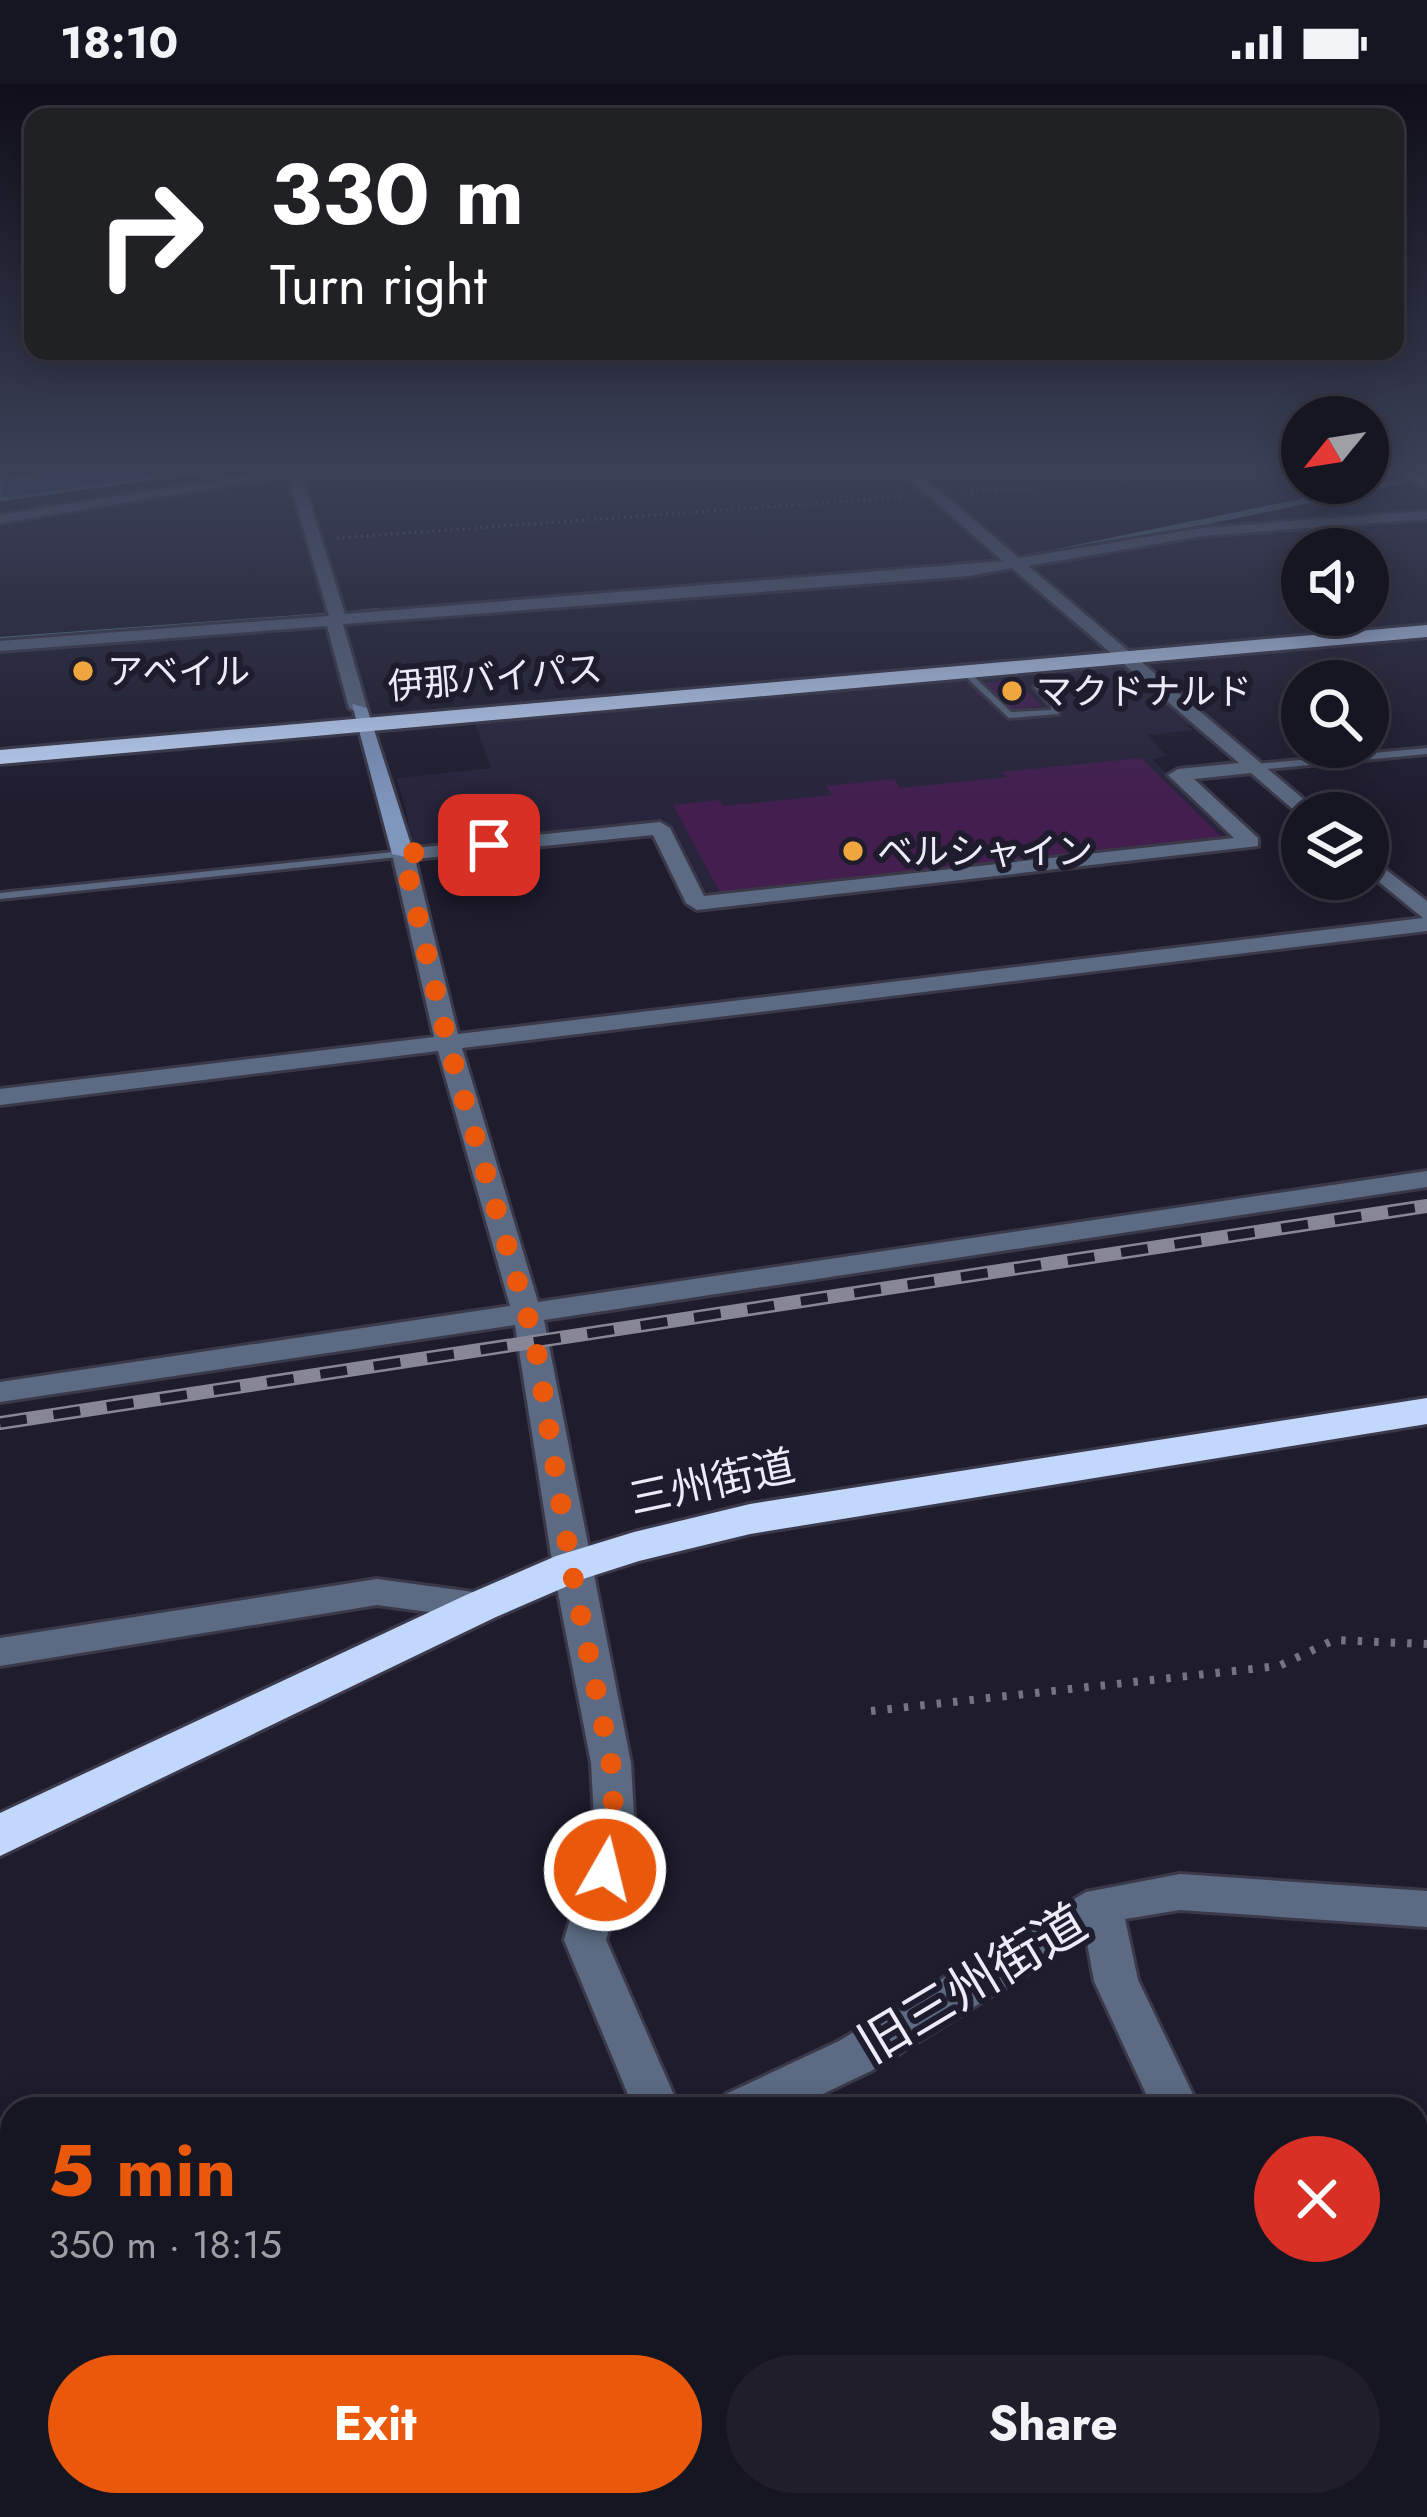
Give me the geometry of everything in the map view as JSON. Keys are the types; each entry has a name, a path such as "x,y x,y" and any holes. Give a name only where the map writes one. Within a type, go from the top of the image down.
{"highway":[{"name":"伊那バイパス","path":"0,741 966,672 1427,616"},
{"name":"伊那バイパス","path":"0,757 362,717 1120,651 1427,631"},
{"name":"三州街道","path":"0,1836 571,1567 751,1519 1427,1411"}],"street":[{"path":"328,585 338,617 334,620"},
{"path":"0,646 751,585"},
{"path":"1042,585 1285,792"},
{"path":"334,620 403,854 448,1044 528,1314 571,1567 611,1763 615,1835 585,1940 652,2097"},
{"path":"403,854 660,828 698,903 1251,842 1178,775 1256,767"},
{"path":"1389,880 1427,912"},
{"path":"0,1097 1427,925"},
{"path":"0,1392 1427,1179"},
{"path":"0,1652 377,1592 481,1606"},
{"name":"旧三州街道","path":"768,2097 855,2056 1101,1905 1180,1892 1427,1909"},
{"path":"1101,1905 1116,1981 1171,2097"}],"lane":[{"path":"966,672 1010,715 1055,712 1056,705 1038,687 1064,683"},
{"path":"1256,767 1427,751"},
{"path":"0,896 403,854"}],"path":[{"path":"871,1711 1279,1666 1334,1640 1427,1644"}],"shaded area":[{"path":"1126,666 1195,724 1186,725 1193,730 1147,735 1167,756 1152,759 1231,838 720,896 703,890 664,820 414,846 397,778 491,768 475,724"}],"building":[{"path":"1016,680 1042,706 999,710 995,706 1001,705 992,695 976,696 976,692 988,691 981,683"},
{"path":"1141,758 1224,839 720,893 673,805 720,800 723,806 832,795 826,786 894,779 900,788"}],"waterway":[{"path":"350,614 377,611"},
{"path":"0,640 325,616"}],"railway":[{"path":"0,1423 1427,1206"}],"place":[{"name":"アベイル","path":"83,671"},
{"name":"マクドナルド","path":"1012,691"},
{"name":"ベルシャイン","path":"853,851"}],"route":[{"path":"489,845 403,854 448,1044 535,1342 571,1567 611,1763 615,1835 605,1870"}]}
